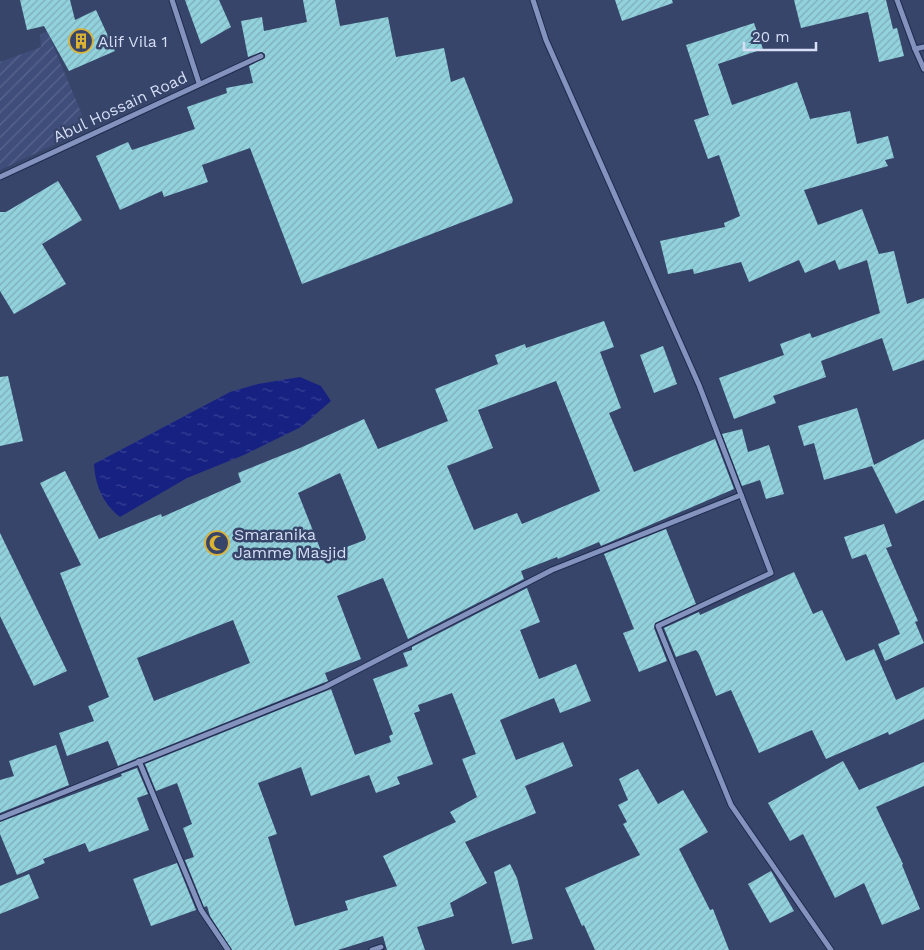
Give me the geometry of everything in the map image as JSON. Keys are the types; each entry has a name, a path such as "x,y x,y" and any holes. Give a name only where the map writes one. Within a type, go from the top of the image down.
{"street":[{"name":"Abul Hossain Road","path":"0,177 198,83 172,0"},
{"path":"533,0 546,40 699,385 771,573 658,626 731,805 831,950"},
{"path":"897,0 924,69"},
{"path":"916,49 924,48"},
{"path":"198,83 260,56"},
{"path":"0,818 324,687 552,570 741,495"},
{"path":"139,761 200,910 228,950"},
{"path":"372,950 381,948"}],"shaded area":[{"path":"47,31 88,129 0,170 0,62 41,47 40,35"}],"water":[{"path":"300,377 321,386 331,401 301,427 244,455 187,478 120,517 105,500 98,487 94,464 230,392 258,384"}],"building":[{"name":"Alif Vila 1","path":"20,0 70,0 75,20 96,10 115,51 69,71 44,26 27,30"},
{"path":"185,0 219,0 231,27 201,44"},
{"path":"303,0 335,0 340,26 388,17 396,57 444,48 451,82 464,77 513,200 512,203 302,284 250,148 202,165 208,182 164,197 162,191 120,210 96,156 128,142 132,150 195,129 187,107 227,93 226,88 253,83 249,66 265,58 265,54 261,52 248,57 241,21 262,17 264,31 307,22"},
{"path":"615,0 672,0 673,3 622,21"},
{"path":"794,0 886,0 893,29 897,28 904,56 879,62 868,12 801,28"},
{"path":"754,23 763,49 718,64 732,105 797,82 810,119 850,111 857,144 888,136 894,158 885,160 888,166 804,190 818,225 862,209 879,254 894,251 907,304 924,298 924,360 893,371 882,338 821,361 826,377 773,396 776,403 734,419 719,378 784,355 780,344 810,333 812,338 880,313 867,260 839,270 835,260 805,273 799,260 749,282 741,262 694,274 693,269 668,274 660,241 725,227 724,223 740,216 719,155 708,159 694,120 709,115 686,45"},
{"path":"58,181 82,220 42,244 66,284 14,314 0,291 0,212 6,212"},
{"path":"604,321 614,347 600,352 621,408 609,413 634,472 715,439 734,489 601,546 599,542 558,559 557,557 521,571 524,579 408,639 383,578 337,596 361,659 325,673 328,681 118,766 108,741 67,756 59,733 94,721 88,706 109,697 60,573 81,565 40,483 65,471 99,539 161,514 162,517 241,482 238,473 364,419 378,449 448,421 435,389 498,364 495,355 525,344 526,348","holes":["556,381 600,491 522,524 517,513 474,530 447,466 493,448 478,410","340,473 366,537 365,540 323,556 298,493","233,620 250,663 154,701 137,658"]},
{"path":"663,346 677,384 654,393 640,355"},
{"path":"8,376 23,441 0,446 0,377"},
{"path":"857,408 874,465 924,439 924,500 896,514 872,466 824,480 814,443 804,446 798,426"},
{"path":"742,429 748,452 769,445 784,494 766,499 760,480 742,486 722,434"},
{"path":"884,524 892,546 886,548 918,621 915,622 924,643 885,661 878,644 900,634 866,554 852,559 844,537"},
{"path":"666,529 696,604 655,623 654,628 667,661 639,672 623,633 634,629 604,554"},
{"path":"0,533 67,671 34,686 0,616"},
{"path":"794,572 813,614 822,610 846,661 874,649 896,700 924,687 924,719 889,735 888,732 826,759 812,730 759,753 731,690 716,696 696,650 676,657 664,628 699,612 700,615"},
{"path":"527,588 540,622 520,630 539,679 576,664 591,701 560,713 554,698 500,720 516,760 563,742 573,766 525,786 536,813 465,842 487,883 450,903 454,916 417,927 425,950 387,950 383,936 338,950 232,950 210,916 207,906 204,907 185,860 194,857 183,828 192,824 177,783 156,791 145,764 331,689 355,755 391,742 389,736 393,734 373,679 408,666 403,653 412,650 412,647","holes":["452,693 476,754 462,759 477,797 450,812 456,822 383,856 397,886 345,901 348,910 295,926 268,837 277,834 258,783 301,767 311,796 369,775 376,793 400,784 397,777 433,764 414,713 420,711 418,705"]},
{"path":"56,745 69,785 0,813 0,780 14,776 9,761"},
{"path":"843,761 859,790 924,762 924,786 876,807 903,864 920,909 882,925 864,883 835,898 803,834 790,841 768,803"},
{"path":"137,768 148,794 137,798 149,830 89,852 85,843 43,859 45,863 17,875 0,834 0,822 122,776 121,774"},
{"path":"638,769 658,804 683,790 708,832 679,849 710,910 713,909 729,950 595,950 584,925 582,926 565,888 640,855 623,824 627,822 618,805 628,800 619,779"},
{"path":"177,863 196,910 151,926 133,879"},
{"path":"510,864 517,878 533,939 512,944 494,872"},
{"path":"771,871 794,911 770,923 748,884"},
{"path":"29,874 39,898 0,914 0,886"}],"place":[{"name":"Alif Vila 1","path":"81,41"},
{"name":"Smaranika Jamme Masjid","path":"217,543"}]}
